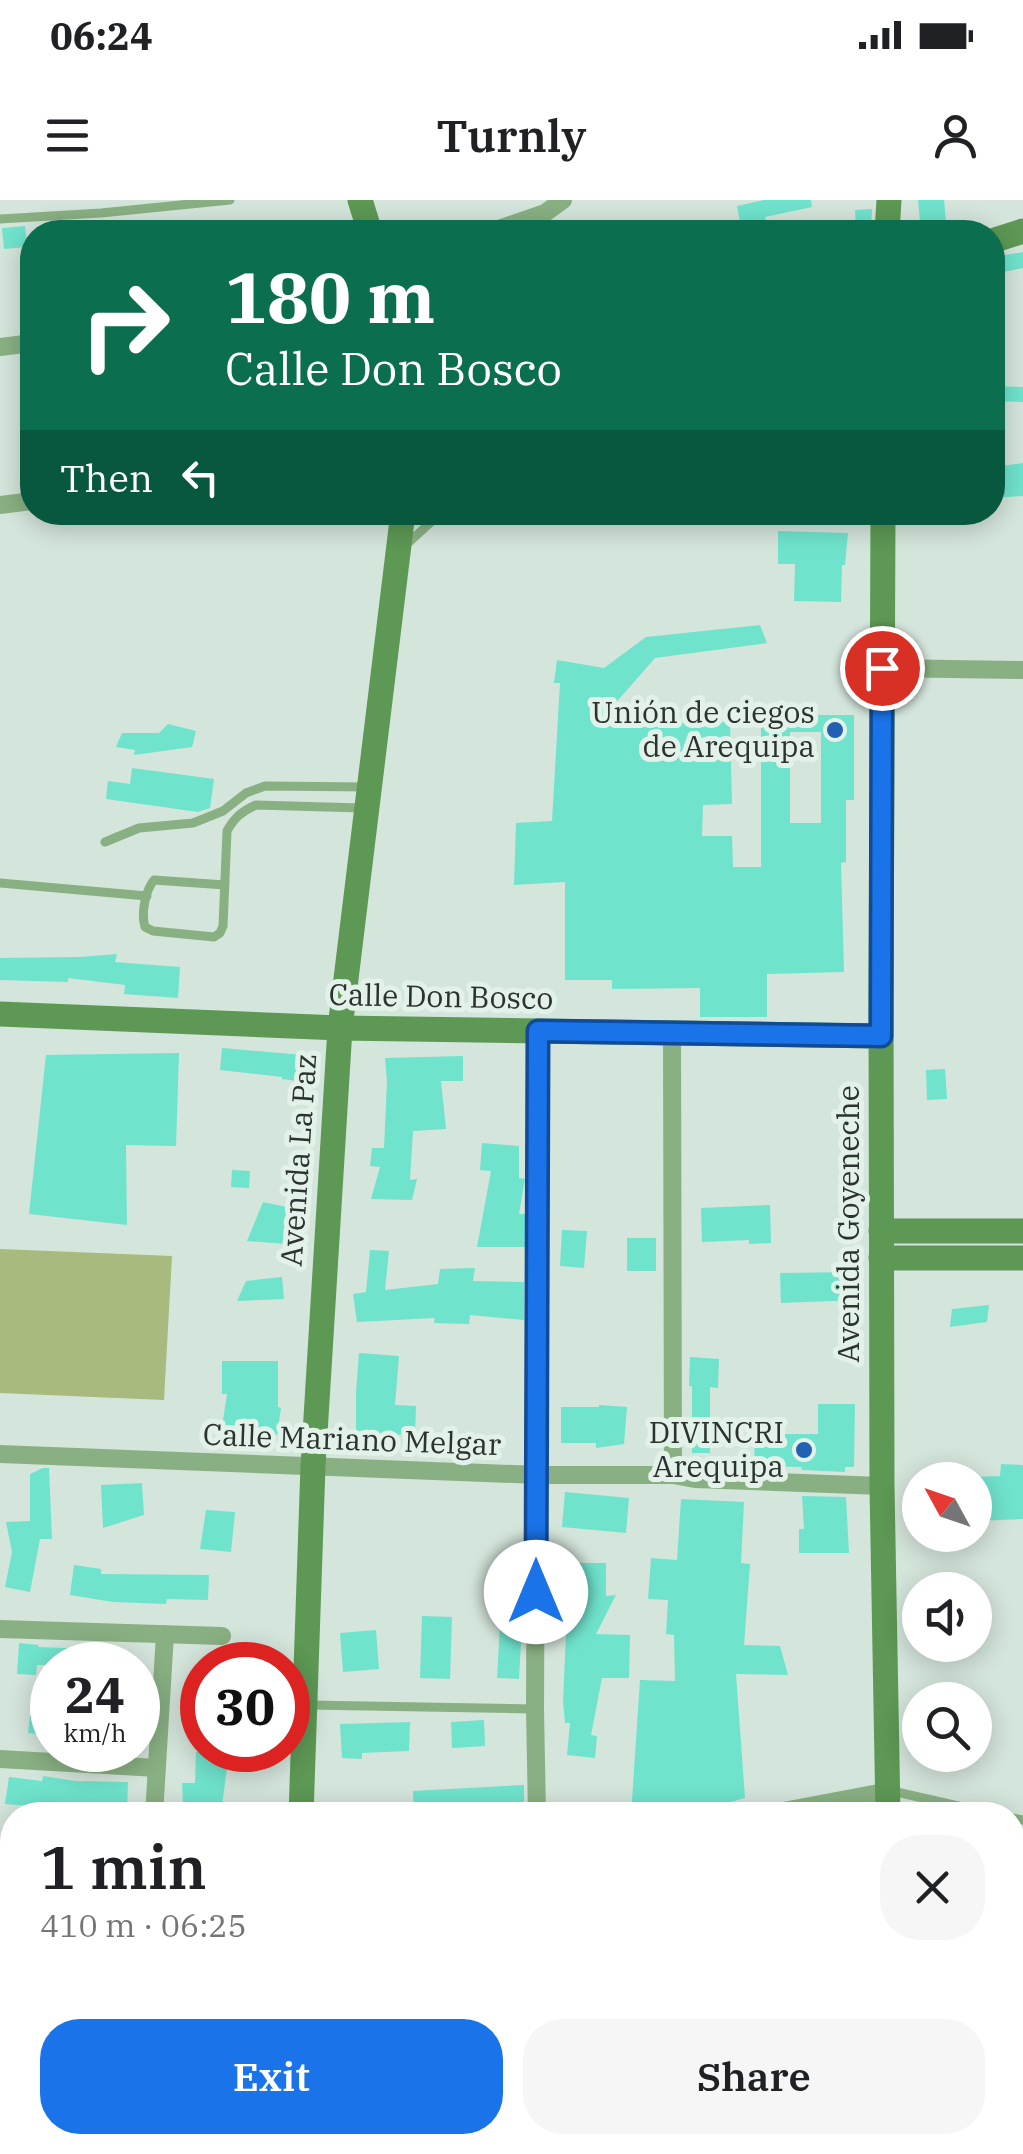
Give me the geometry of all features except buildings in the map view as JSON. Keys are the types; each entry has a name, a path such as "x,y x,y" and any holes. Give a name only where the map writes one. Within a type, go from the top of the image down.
{"street":[{"path":"524,220 564,200"},
{"name":"Avenida La Paz","path":"307,1642 312,1466 340,1028 401,525"},
{"name":"Avenida Goyeneche","path":"883,525 882,1486 889,1802"},
{"path":"882,668 1023,670"},
{"name":"Calle Don Bosco","path":"0,1014 340,1028 881,1036"},
{"path":"538,1031 538,1802"},
{"path":"672,1032 672,1475"},
{"path":"881,1232 1023,1230"},
{"path":"882,1258 1023,1258"},
{"name":"Calle Mariano Melgar","path":"0,1454 536,1475 672,1475 882,1486"},
{"path":"0,1630 222,1636"},
{"path":"160,1718 165,1634"},
{"path":"0,1760 30,1762"},
{"path":"155,1802 157,1772"},
{"name":"Avenida La Paz","path":"302,1802 303,1772"}],"lane":[{"path":"0,220 230,200"},
{"path":"398,552 428,525"},
{"path":"104,842 139,828 193,823 223,812 246,794 265,786 368,798"},
{"path":"225,885 154,880 149,885 143,920 146,928 214,937 220,933 223,926 228,831 243,810 256,805 368,798"},
{"path":"0,883 147,896"},
{"path":"310,1705 535,1708"}],"green space":[{"path":"0,1249 172,1256 164,1400 0,1393"}],"place":[{"name":"Unión de ciegos de Arequipa","path":"835,730"},
{"name":"DIVINCRI Arequipa","path":"804,1450"}],"route":[{"path":"536,1592 538,1031 881,1036 882,668"}]}
